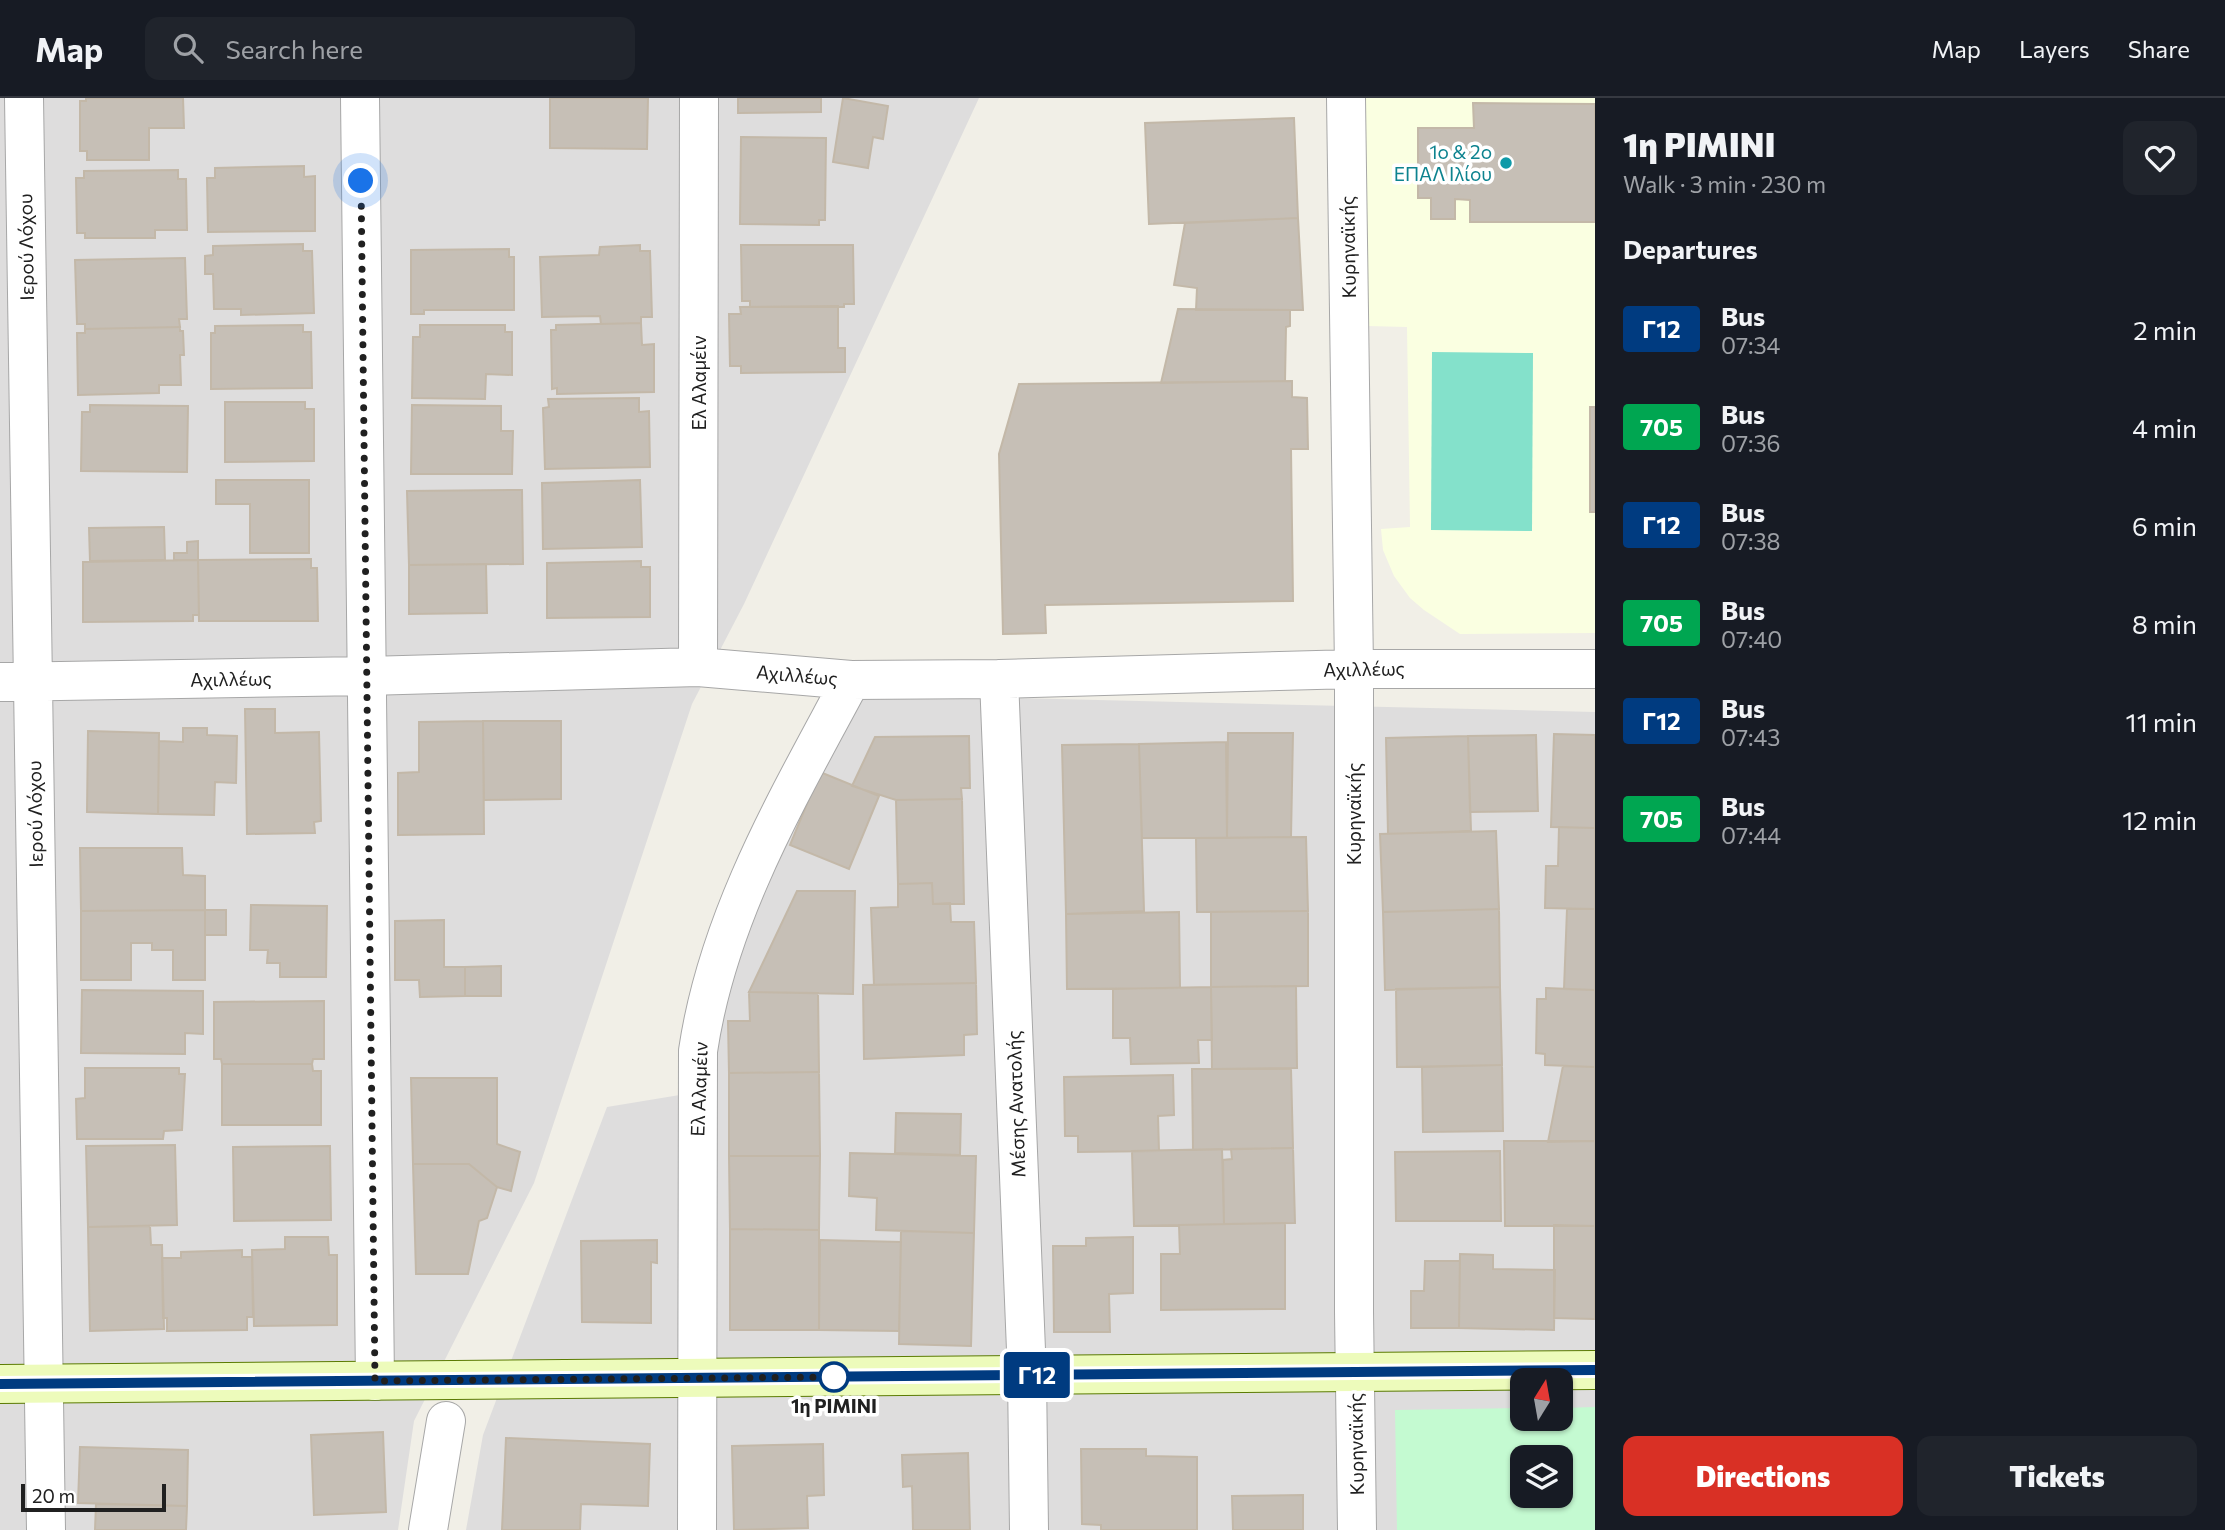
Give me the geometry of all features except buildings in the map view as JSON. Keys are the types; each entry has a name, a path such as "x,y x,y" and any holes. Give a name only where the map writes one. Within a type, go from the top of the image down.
{"street":[{"name":"Ιερού Λόχου","path":"24,98 17,682 46,1384 46,1530"},
{"path":"360,98 375,1381"},
{"name":"Ελ Αλαμέιν","path":"698,667 699,98"},
{"name":"Κυρηναϊκής","path":"1346,98 1354,668 1354,1372 1357,1530"},
{"name":"Αχιλλέως","path":"17,682 698,667 851,680 999,679 1354,668 1595,669"},
{"name":"Μέσης Ανατολής","path":"999,679 1027,1375 1029,1530"},
{"name":"Ελ Αλαμέιν","path":"697,1530 698,1051 704,1010 718,957 764,843 851,680"},
{"path":"0,1384 1595,1370"},
{"path":"428,1530 446,1421"}],"shaded area":[{"path":"0,98 979,98 744,604 692,704 534,1183 414,1421 398,1530 0,1530"},
{"path":"1365,98 1595,98 1595,633 1460,634 1410,598 1394,576 1383,550 1381,529 1410,527 1407,327 1367,326"},
{"path":"852,694 1595,712 1595,1530 466,1530 483,1435 607,1107 710,1090 719,1016 770,849"}],"green space":[{"path":"1432,352 1533,353 1532,531 1431,530"},
{"path":"1595,1407 1595,1530 1397,1530 1395,1410 1510,1408 1510,1432 1573,1432 1573,1408"}],"bus line":[{"name":"Γ12","path":"0,1384 1595,1370"}],"place":[{"name":"1ο & 2ο ΕΠΑΛ Ιλίου","path":"1506,163"},
{"name":"1η ΡΙΜΙΝΙ","path":"834,1377"}],"route":[{"path":"361,181 375,1381 834,1377"}]}
